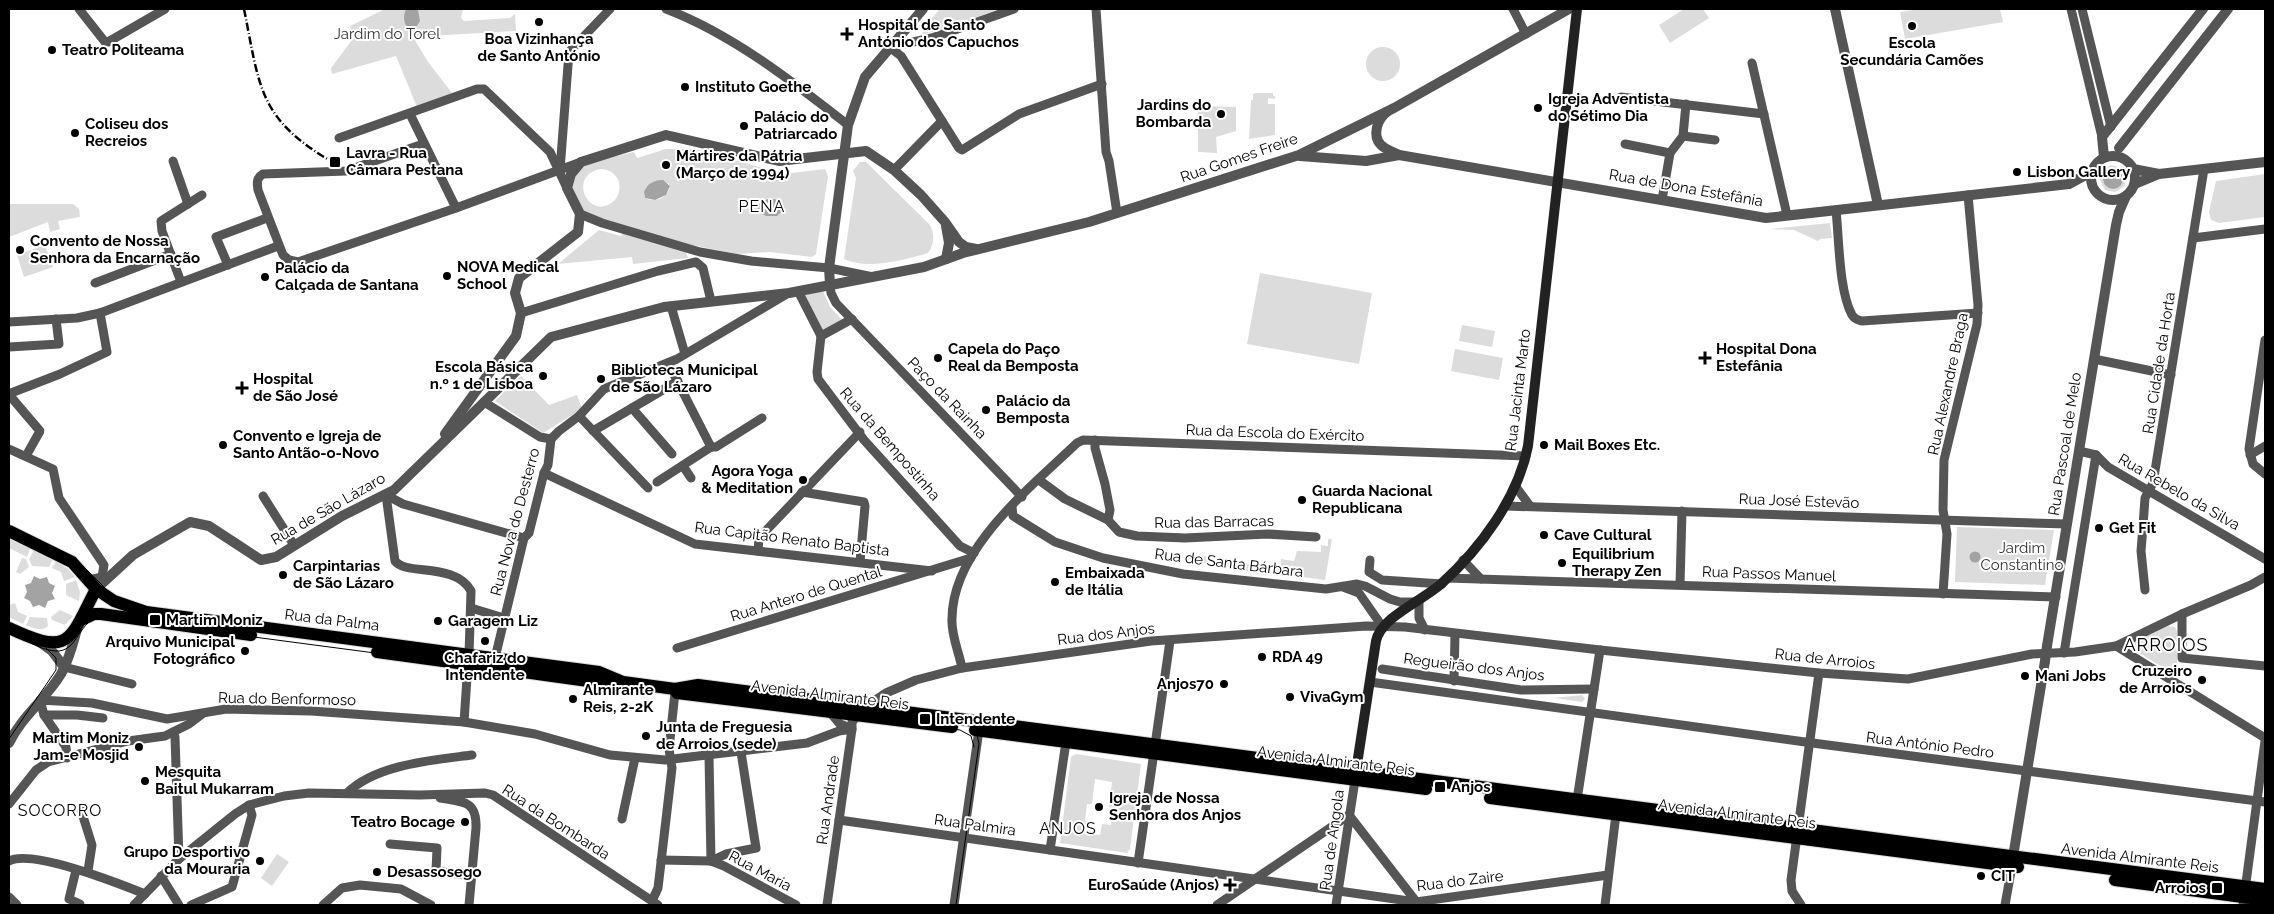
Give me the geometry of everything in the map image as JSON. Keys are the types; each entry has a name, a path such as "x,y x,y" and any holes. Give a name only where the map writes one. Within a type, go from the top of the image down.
{"main road":[{"name":"Rua Jacinta Marto","path":"1382,626 1419,602 1444,581 1462,560 1505,506 1516,487 1526,456 1577,9"},
{"name":"Rua da Palma","path":"9,531 72,562 93,584 122,605 146,612 468,659"},
{"path":"9,628 35,639 51,642 64,641 79,625 93,584"},
{"name":"Rua da Palma","path":"79,625 94,614 101,614 493,662"},
{"path":"1355,775 1376,641 1382,626"},
{"name":"Avenida Almirante Reis","path":"493,662 675,692 829,711 861,711"},
{"name":"Avenida Almirante Reis","path":"493,662 599,672 623,682 668,688 684,688 698,685 861,711 2012,862 2265,900"},
{"name":"Avenida Almirante Reis","path":"979,726 1066,742 1154,749"},
{"name":"Avenida Almirante Reis","path":"1576,805 1616,814 1797,834"},
{"name":"Avenida Almirante Reis","path":"2244,896 2265,889"}],"street":[{"path":"79,9 105,42 112,41 166,9"},
{"path":"560,170 569,52 610,9"},
{"path":"666,9 683,15 766,63 791,80 848,125"},
{"path":"830,284 829,268 848,125 866,75 923,9"},
{"path":"889,47 932,38 1013,9"},
{"path":"1096,9 1106,152 1117,213"},
{"path":"1514,9 1526,34"},
{"name":"Rua Gomes Freire","path":"548,339 551,336 671,306 794,292 924,268 979,249 1058,230 1117,213 1299,156 1394,108 1569,9"},
{"path":"1835,9 1878,205"},
{"path":"2071,9 2102,137 2104,157"},
{"path":"2082,9 2110,127 2120,153 2133,169 2135,184"},
{"path":"2102,137 2203,9"},
{"path":"2228,9 2120,153 2116,156 2104,157 2098,161 2091,172 2091,186 2094,192 2106,200 2120,200 2126,196 2135,184 2159,174 2265,162"},
{"path":"2077,31 2087,28"},
{"path":"889,47 901,56 958,148 962,150 1024,112 1102,84"},
{"path":"1752,63 1787,215"},
{"path":"339,138 477,89 484,89 544,145 560,170 580,214 578,232 519,278 515,293 521,312 514,340 431,454"},
{"path":"1621,97 1764,114"},
{"path":"1662,200 1670,153 1683,136 1686,104"},
{"path":"1394,108 1383,114 1377,126 1376,134 1381,145 1399,155"},
{"path":"410,114 423,144 456,208"},
{"path":"894,170 942,122"},
{"path":"423,144 346,171 263,174 258,177 256,182 278,246 283,255 289,260 298,262 456,208 581,162 666,135 779,161 843,152 868,151 894,170 929,202 946,222 958,242 966,247 979,249"},
{"path":"1683,136 1715,140"},
{"path":"1625,144 1670,153"},
{"name":"Rua de Dona Estefânia","path":"1299,156 1366,161 1399,155 1766,218 2069,184 2091,172"},
{"path":"173,161 188,204"},
{"path":"567,188 571,174 581,162"},
{"path":"2133,169 2159,174"},
{"name":"Rua Cidade da Horta","path":"2145,590 2141,551 2145,498 2153,483 2204,169"},
{"name":"Rua de Dona Estefânia","path":"2069,184 2094,192"},
{"path":"181,282 160,224 161,220 202,194"},
{"name":"Rua Alexandre Braga","path":"1943,594 1947,534 1943,510 1945,455 1978,313 1968,195"},
{"name":"Rua Pascoal de Melo","path":"2005,905 2116,225 2126,196"},
{"path":"2106,200 2116,225"},
{"path":"1836,210 1845,291 1852,314 1856,319 1862,321 1978,313"},
{"path":"580,214 602,223 700,252 751,261 829,268 873,277"},
{"path":"228,265 216,237 268,218"},
{"path":"946,222 949,243 946,259"},
{"path":"2193,238 2265,229"},
{"path":"9,322 77,318 100,313 278,246"},
{"path":"95,283 171,254"},
{"path":"521,312 658,271 696,262 703,268 711,301"},
{"name":"Paço da Rainha","path":"830,284 831,293 836,303 1022,496"},
{"path":"551,439 579,416 604,389 668,363 794,292 821,336 852,320"},
{"path":"671,306 684,354"},
{"path":"26,456 40,431 11,394 14,390 43,381 107,352 106,337 100,313"},
{"path":"9,347 59,344 56,319"},
{"name":"Rua da Bempostinha","path":"821,336 818,379 860,432 864,440 960,546 973,556"},
{"name":"Rua de São Lázaro","path":"93,584 133,555 190,522 208,526 256,558 263,560 273,558 340,517 394,490 548,339"},
{"path":"2265,340 2250,455 2253,464 2265,474"},
{"path":"2094,359 2171,375"},
{"path":"668,363 715,449"},
{"path":"593,431 678,381"},
{"name":"Rua Nova do Desterro","path":"484,402 540,437 551,439 548,465 544,473 529,533 524,538 493,662"},
{"path":"632,408 672,454"},
{"path":"579,416 648,488"},
{"path":"657,482 682,466 715,449 762,418"},
{"path":"758,551 759,538 860,432"},
{"name":"Rua da Escola do Exército","path":"1039,480 1077,443 1086,440 1526,456"},
{"path":"1095,440 1095,448 1110,510 1108,520"},
{"path":"2250,455 2265,446"},
{"path":"9,448 53,469 59,498 104,565 102,577 93,584"},
{"name":"Rua Rebelo da Silva","path":"2079,451 2096,456 2108,467 2265,559"},
{"path":"2064,653 2096,456"},
{"path":"682,466 691,478"},
{"name":"Rua Capitão Renato Baptista","path":"544,473 689,542 932,571"},
{"path":"962,668 952,627 956,586 994,524 1039,480"},
{"name":"Rua das Barracas","path":"1039,480 1065,499 1108,520 1119,532 1137,536 1185,538 1268,534 1316,537"},
{"path":"1516,487 1530,506"},
{"path":"802,492 864,502 860,562"},
{"path":"386,495 403,504 524,538"},
{"path":"386,495 395,561 398,565 405,568 438,570 465,583 471,590 464,722"},
{"path":"263,496 294,545"},
{"name":"Rua José Estevão","path":"1505,506 2067,524"},
{"name":"Rua de Santa Bárbara","path":"1012,507 1013,516 1055,542 1092,555 1183,574 1326,588 1357,584 1390,599 1419,602"},
{"path":"1680,585 1682,511"},
{"name":"Rua Antero de Quental","path":"677,648 932,571 973,556"},
{"name":"Rua Passos Manuel","path":"1370,560 1369,572 1382,580 1444,581 1481,579 2056,597"},
{"path":"1462,560 1481,579"},
{"name":"Rua de Arroios","path":"1425,630 1600,650 1908,679 2032,654 2064,653 2116,646 2265,577"},
{"path":"1342,587 1359,593 1382,626"},
{"path":"1419,602 1418,618 1425,630"},
{"path":"471,608 504,618"},
{"path":"2182,614 2182,658 2265,666"},
{"path":"9,743 17,727 64,667 79,625"},
{"name":"Rua dos Anjos","path":"861,711 886,693 916,680 962,668 1151,641 1359,626 1425,630"},
{"path":"1454,681 1455,634"},
{"path":"35,639 52,651 64,667 132,684"},
{"path":"1138,863 1170,641"},
{"path":"2116,646 2265,739 2261,801 2244,896"},
{"path":"1576,805 1600,650"},
{"name":"Regueirão dos Anjos","path":"1382,670 1527,690 1594,689"},
{"path":"1801,905 1791,886 1819,672"},
{"name":"Rua António Pedro","path":"1370,682 2261,801"},
{"path":"655,903 671,770 668,749 675,692"},
{"path":"40,700 44,715 66,747 67,758"},
{"name":"Rua do Benformoso","path":"40,700 92,703 167,719 226,709 311,711 464,722 534,734 594,752 634,758 671,760"},
{"path":"829,711 840,728"},
{"path":"671,760 807,743 840,728 852,728 852,722 861,711"},
{"path":"9,804 41,765 128,741 165,736 189,724 202,713"},
{"path":"44,715 77,715 103,718"},
{"path":"954,905 979,726"},
{"name":"Rua Andrade","path":"827,905 852,728"},
{"path":"173,732 175,737 179,859"},
{"path":"1050,850 1066,742"},
{"path":"660,860 711,861 726,854 756,848 741,752"},
{"path":"347,793 356,784 413,762 472,755"},
{"path":"709,756 711,861"},
{"path":"622,819 634,758"},
{"name":"Rua de Angola","path":"1336,905 1355,775"},
{"name":"Rua da Bombarda","path":"249,805 293,795 485,793 493,795 655,903"},
{"path":"420,794 465,802 472,807 476,816 469,905"},
{"path":"134,905 179,859 249,805 252,815 232,886 191,905"},
{"path":"81,810 92,845 88,871"},
{"path":"1605,905 1616,814"},
{"path":"1217,905 1349,815 1417,904"},
{"name":"Rua Palmira","path":"839,820 1256,879"},
{"path":"390,844 437,848 436,872 472,876"},
{"path":"9,861 12,859 36,860 76,870 88,871 145,894"},
{"name":"Rua Maria","path":"711,861 724,866 796,905"},
{"path":"76,870 69,899 80,904"},
{"name":"Rua do Zaire","path":"1256,879 1417,904 1608,875"},
{"path":"161,876 179,905"},
{"path":"323,905 342,888 360,886 401,889 431,905"},
{"path":"9,897 17,905"}],"green space":[{"name":"Jardim do Torel","path":"385,9 463,9 461,18 464,21 510,18 515,14 516,31 413,37 428,62 452,93 417,107 396,56 332,74 331,68 352,40 350,26"},
{"path":"940,9 999,9 941,30 923,34 923,28"},
{"path":"1684,9 1703,9 1709,18 1670,43 1659,25"},
{"path":"1920,9 2000,9 2003,22 1905,39 1900,12"},
{"path":"1383,47 1395,52 1400,64 1395,76 1383,81 1371,76 1366,64 1371,52"},
{"path":"1273,93 1273,96 1275,96 1275,99 1268,98 1268,104 1275,104 1275,135 1249,139 1251,100 1253,100 1253,94"},
{"path":"1198,106 1236,107 1236,131 1216,137 1217,153 1198,152"},
{"path":"666,149 692,149 783,174 825,169 828,176 816,254 812,257 770,252 737,254 687,244 685,250 688,258 633,264 632,257 558,264 599,230 621,236 623,232 585,213 571,189 577,169 605,157 609,158 634,152 637,158","holes":["601,169 612,172 619,184 618,195 615,200 605,206 597,206 590,202 585,195 583,187 585,179 590,173","653,182 668,183 670,186 667,194 657,200 645,198 646,187","774,198 783,202 784,210 780,214 762,214 758,211 758,204 764,199"]},
{"path":"860,162 866,162 930,225 933,239 932,247 928,253 897,261 874,264 863,264 844,259 856,178 853,171"},
{"path":"2111,165 2122,168 2126,175 2125,186 2115,192 2105,190 2100,180 2104,169","holes":["2122,173 2123,179 2119,187 2107,187 2104,182 2104,175"]},
{"path":"2265,174 2265,217 2219,223 2211,220 2209,212 2216,181"},
{"path":"9,204 73,204 79,209 80,217 58,221 60,229 50,232 48,222 9,237"},
{"path":"1830,223 1832,238 1820,239 1818,241 1794,230 1771,229"},
{"path":"45,245 53,267 24,277 17,255"},
{"path":"1260,273 1372,293 1359,364 1247,344"},
{"path":"823,291 830,307 844,322 822,333 805,295"},
{"path":"1462,325 1495,331 1492,347 1459,341"},
{"path":"1455,349 1503,358 1499,380 1451,371"},
{"path":"521,376 549,405 577,395 582,409 543,433 495,401"},
{"name":"Jardim Constantino","path":"1957,527 2054,530 2045,585 1955,582"},
{"path":"9,539 30,549 27,557 9,548"},
{"path":"1328,539 1332,539 1325,580 1280,574 1281,559 1294,561 1297,551 1321,552 1321,545 1328,546"},
{"path":"34,550 53,559 49,567 32,566 29,559"},
{"path":"1204,556 1268,568 1266,575 1203,563"},
{"path":"22,558 26,559 29,567 20,574 16,572"},
{"path":"56,561 68,569 75,577 64,581 61,572 52,568"},
{"path":"76,580 80,592 79,601 66,595 66,584"},
{"path":"15,603 18,612 27,616 23,624 9,617 9,605"},
{"path":"60,610 73,616 65,625 52,620 51,617"},
{"path":"30,617 47,618 48,626 40,629 26,625"},
{"path":"2168,626 2175,627 2177,631 2177,666 2172,671 2167,670 2136,651 2133,646 2133,641 2138,638"},
{"path":"1582,695 1585,699 1582,702 1554,698"},
{"path":"1076,754 1141,764 1130,849 1127,853 1060,843 1071,757","holes":["1095,779 1112,782 1109,807 1113,808 1111,825 1102,824 1100,835 1091,834 1092,822 1085,821 1087,804 1092,804"]},
{"path":"277,854 289,862 272,886 261,878"}],"shaded area":[{"path":"406,9 418,10 420,21 415,29 409,29 406,25 404,17"},
{"path":"2113,169 2120,172 2123,179 2120,186 2113,189 2106,186 2103,179 2106,172"},
{"path":"663,180 670,186 666,195 655,200 645,198 644,192 649,184 654,181"},
{"path":"771,198 782,201 785,209 777,216 766,216 758,211 758,205 761,201"},
{"path":"1975,551 1981,557 1975,563 1969,557"},
{"path":"34,576 40,579 47,577 49,583 55,586 52,593 55,599 48,601 45,608 39,605 33,607 30,601 24,598 27,592 25,585 31,583"}],"tram line":[{"path":"9,529 77,560 109,592 126,603 144,609 599,670 623,682 675,688 699,683 967,719 976,730 979,744 956,905"},
{"path":"9,632 43,648 55,651 63,650 69,647 88,623 102,617 625,686"},
{"path":"9,739 56,670 56,658 46,648"},
{"path":"675,692 960,730 971,736 974,747"}],"railway":[{"path":"244,9 259,81 266,99 276,116 290,131 309,147 334,163"}],"place":[{"name":"Boa Vizinhança de Santo António","path":"539,22"},
{"name":"Escola Secundária Camões","path":"1912,26"},
{"name":"Hospital de Santo António dos Capuchos","path":"847,34"},
{"name":"Teatro Politeama","path":"52,50"},
{"name":"Instituto Goethe","path":"685,87"},
{"name":"Igreja Adventista do Sétimo Dia","path":"1538,108"},
{"name":"Jardins do Bombarda","path":"1221,114"},
{"name":"Palácio do Patriarcado","path":"744,126"},
{"name":"Coliseu dos Recreios","path":"75,133"},
{"name":"Lavra - Rua Câmara Pestana","path":"335,162"},
{"name":"Mártires da Pátria (Março de 1994)","path":"666,165"},
{"name":"Lisbon Gallery","path":"2017,172"},
{"name":"Convento de Nossa Senhora da Encarnação","path":"20,250"},
{"name":"NOVA Medical School","path":"447,276"},
{"name":"Palácio da Calçada de Santana","path":"265,277"},
{"name":"Capela do Paço Real da Bemposta","path":"938,358"},
{"name":"Hospital Dona Estefânia","path":"1705,358"},
{"name":"Escola Básica n.º 1 de Lisboa","path":"543,376"},
{"name":"Biblioteca Municipal de São Lázaro","path":"601,379"},
{"name":"Hospital de São José","path":"242,388"},
{"name":"Palácio da Bemposta","path":"986,410"},
{"name":"Convento e Igreja de Santo Antão-o-Novo","path":"223,445"},
{"name":"Mail Boxes Etc.","path":"1544,445"},
{"name":"Agora Yoga & Meditation","path":"803,480"},
{"name":"Guarda Nacional Republicana","path":"1302,500"},
{"name":"Get Fit","path":"2099,528"},
{"name":"Cave Cultural","path":"1544,535"},
{"name":"Equilibrium Therapy Zen","path":"1562,563"},
{"name":"Carpintarias de São Lázaro","path":"283,575"},
{"name":"Embaixada de Itália","path":"1055,582"},
{"name":"Martim Moniz","path":"155,620"},
{"name":"Garagem Liz","path":"438,621"},
{"name":"Chafariz do Intendente","path":"485,641"},
{"name":"Arquivo Municipal Fotográfico","path":"245,651"},
{"name":"RDA 49","path":"1262,657"},
{"name":"Mani Jobs","path":"2025,676"},
{"name":"Cruzeiro de Arroios","path":"2202,680"},
{"name":"Anjos70","path":"1224,684"},
{"name":"VivaGym","path":"1290,697"},
{"name":"Almirante Reis, 2-2K","path":"573,699"},
{"name":"Intendente","path":"925,719"},
{"name":"Junta de Freguesia de Arroios (sede)","path":"646,736"},
{"name":"Martim Moniz Jam-e Mosjid","path":"139,747"},
{"name":"Mesquita Baitul Mukarram","path":"145,781"},
{"name":"Anjos","path":"1440,787"},
{"name":"Igreja de Nossa Senhora dos Anjos","path":"1099,807"},
{"name":"Teatro Bocage","path":"465,822"},
{"name":"Grupo Desportivo da Mouraria","path":"260,861"},
{"name":"Desassosego","path":"377,872"},
{"name":"CIT","path":"1981,876"},
{"name":"EuroSaúde (Anjos)","path":"1230,885"},
{"name":"Arroios","path":"2217,888"}],"district":[{"name":"PENA","path":"762,206"},
{"name":"ARROIOS","path":"2166,644"},
{"name":"SOCORRO","path":"60,810"},
{"name":"ANJOS","path":"1068,828"}]}
